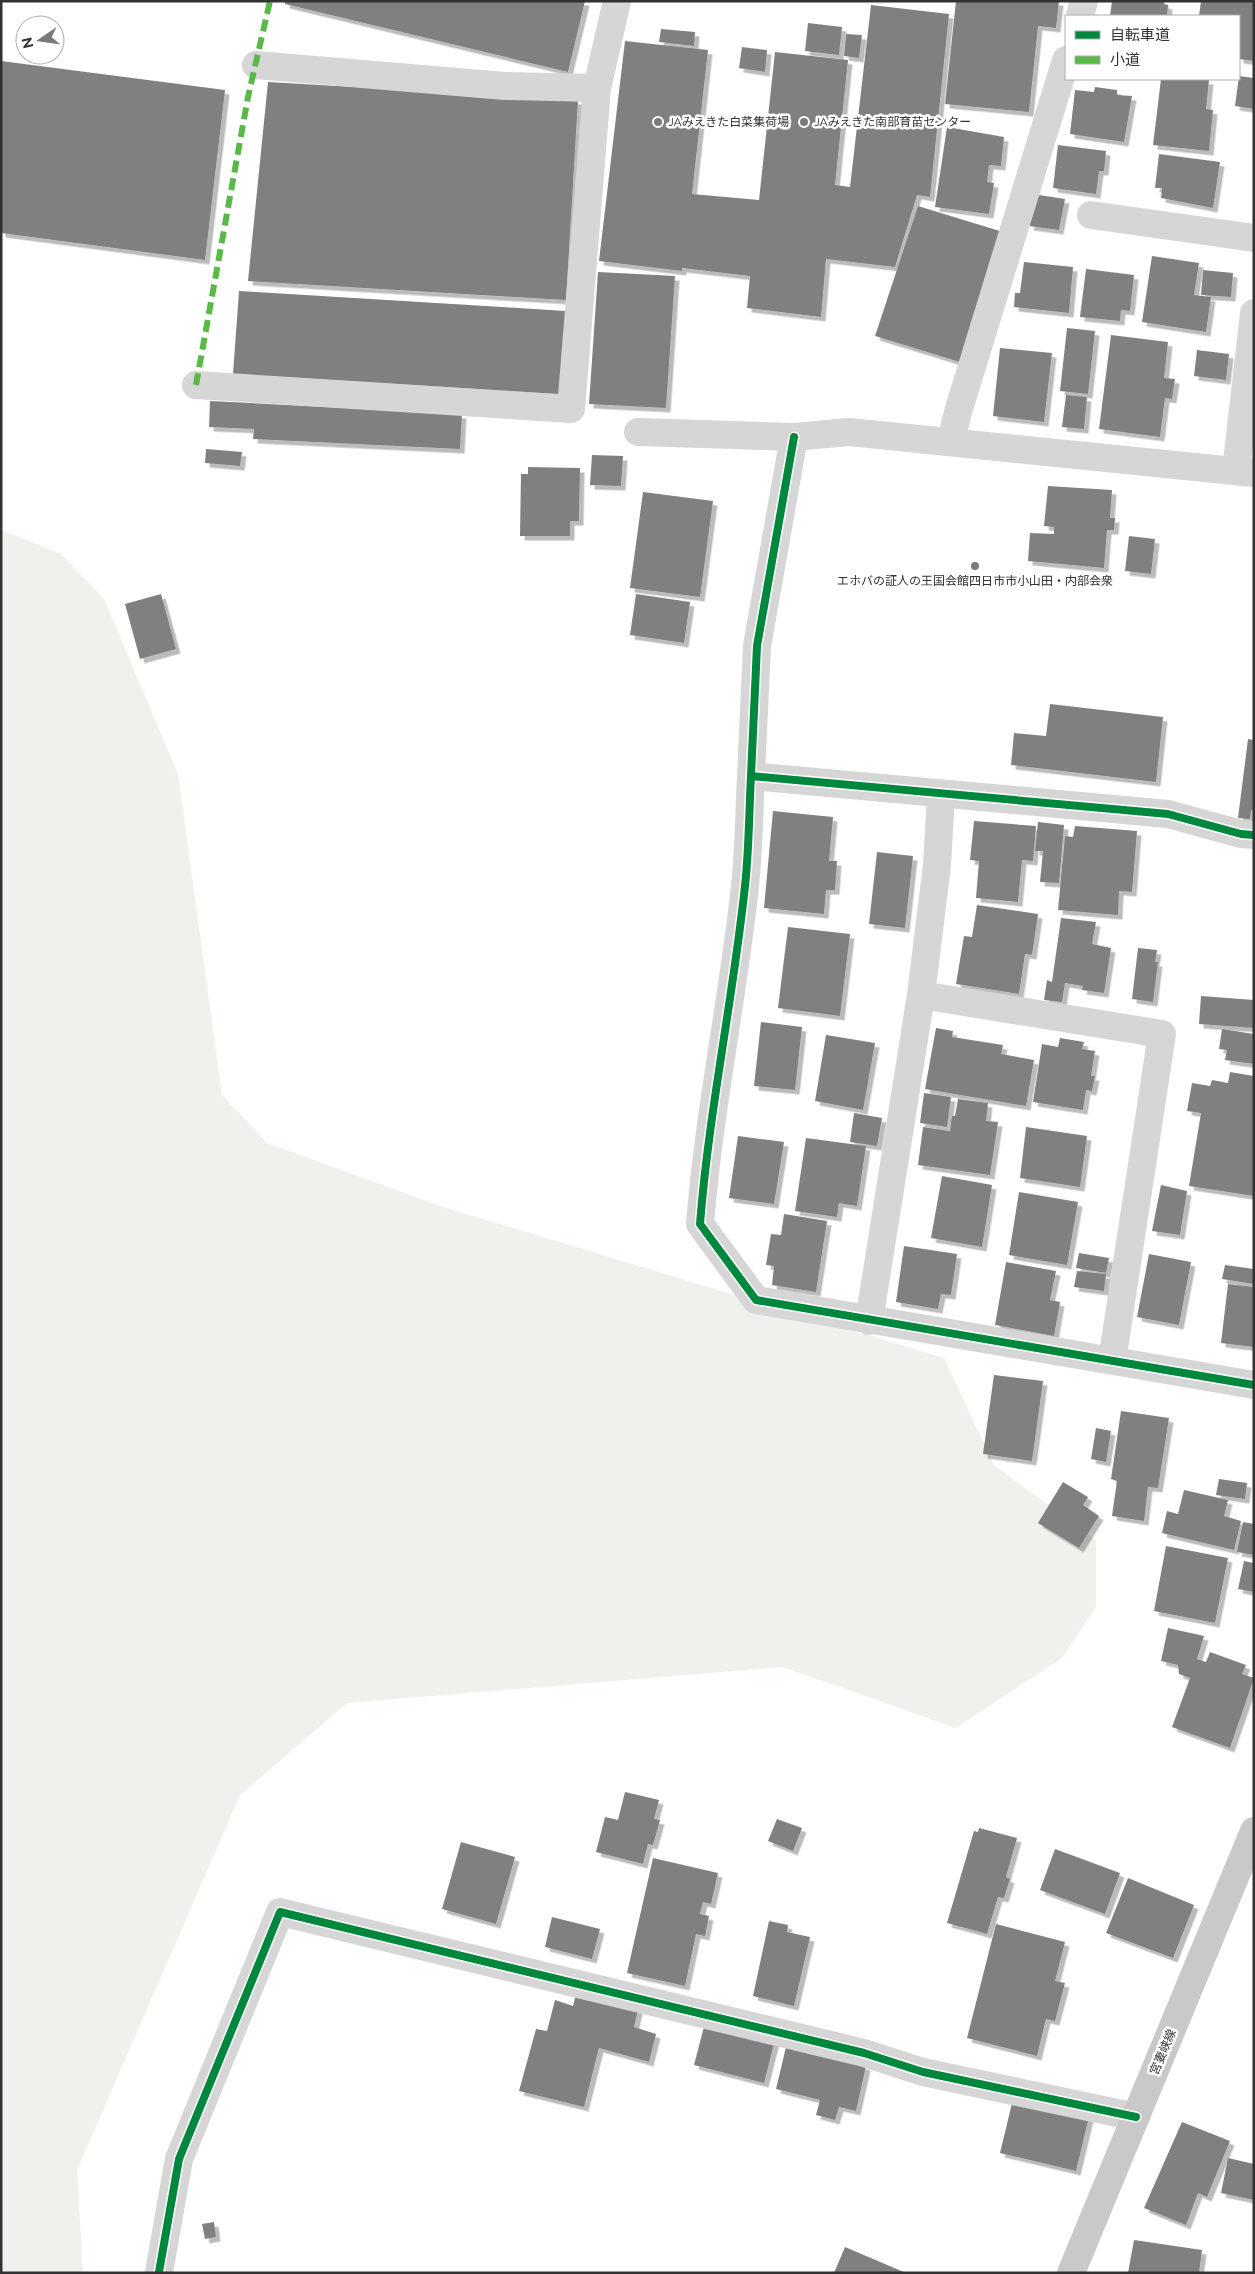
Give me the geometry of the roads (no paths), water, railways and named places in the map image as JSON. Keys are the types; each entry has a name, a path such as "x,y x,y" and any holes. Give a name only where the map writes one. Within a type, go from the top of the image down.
{"main road":[{"name":"宮妻峡線","path":"1072,2273 1254,1831"}],"street":[{"path":"196,386 572,409 597,88 617,1"},
{"path":"1080,15 1084,1"},
{"path":"951,441 958,412 1065,63"},
{"path":"256,64 505,86 597,88"},
{"path":"1091,215 1254,238"},
{"path":"638,432 794,437 849,432 1245,472 1254,313"},
{"path":"794,437 757,646 746,884 731,997 704,1165 700,1224 756,1300 869,1321 1254,1385"},
{"path":"751,776 941,795 1168,814 1241,834 1254,835"},
{"path":"869,1321 921,995 937,865 941,795"},
{"path":"921,995 1162,1034 1112,1361"},
{"path":"159,2272 179,2158 280,1912 864,2053 924,2072 1136,2117"}],"place":[{"name":"JAみえきた白菜集荷場","path":"658,122"},
{"name":"JAみえきた南部育苗センター","path":"804,122"},
{"name":"エホバの証人の王国会館四日市市小山田・内部会衆","path":"975,566"}]}
